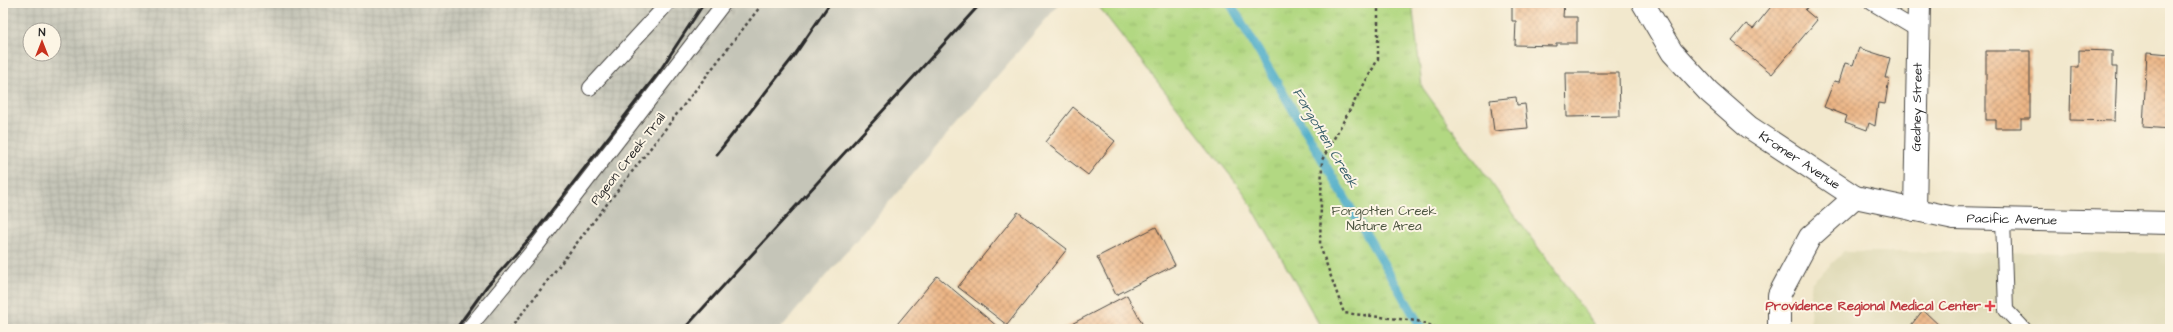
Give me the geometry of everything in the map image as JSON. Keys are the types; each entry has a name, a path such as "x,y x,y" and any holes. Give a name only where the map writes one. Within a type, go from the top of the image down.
{"street":[{"name":"Kromer Avenue","path":"1643,3 1672,52 1708,91 1749,127 1806,163 1855,197 1810,237 1779,295 1779,329"},
{"name":"Gedney Street","path":"1915,210 1919,3"},
{"name":"Pacific Avenue","path":"1855,197 1954,218 2170,223"}],"lane":[{"path":"590,88 668,3"},
{"path":"468,329 538,244 724,3"},
{"path":"1872,3 1919,31"},
{"path":"2003,219 2006,310 2024,329"}],"path":[{"name":"Pigeon Creek Trail","path":"510,329 763,3"},
{"path":"1378,3 1378,59 1322,160 1320,246 1344,313 1417,321 1441,329"}],"shaded area":[{"path":"3,3 742,3 483,329 3,329"},
{"path":"742,3 1060,3 780,329 483,329"},
{"name":"Providence Regional Medical Center","path":"1844,252 2170,253 2170,329 1810,329 1811,283"}],"green space":[{"name":"Forgotten Creek Nature Area","path":"1096,3 1412,3 1422,87 1597,329 1322,329 1244,193"}],"building":[{"path":"1512,3 1564,3 1563,17 1577,17 1577,43 1556,43 1556,46 1515,45 1516,21 1512,21"},
{"path":"1774,3 1811,3 1805,10 1817,20 1772,74 1732,41 1746,24 1753,29"},
{"path":"1859,48 1890,58 1885,78 1889,78 1885,104 1878,103 1875,126 1869,123 1867,130 1845,122 1847,116 1824,107 1834,81 1839,82 1845,63 1853,65"},
{"path":"2079,50 2112,51 2112,67 2117,67 2115,121 2070,120 2071,67 2079,67"},
{"path":"1986,51 2030,51 2030,119 2021,119 2021,128 1996,128 1996,120 1986,120"},
{"path":"2147,52 2170,54 2170,129 2143,127"},
{"path":"1566,73 1619,73 1620,116 1567,117"},
{"path":"1516,97 1517,105 1525,104 1528,128 1494,131 1490,100"},
{"path":"1073,107 1115,141 1088,175 1045,142"},
{"path":"1018,212 1067,249 1007,325 958,287"},
{"path":"1156,227 1175,265 1116,295 1097,257"},
{"path":"937,276 998,327 996,329 893,329"},
{"path":"1127,295 1145,329 1062,329"},
{"path":"1923,310 1943,329 1908,329"}],"waterway":[{"name":"Forgotten Creek","path":"1230,3 1422,329"}],"railway":[{"path":"456,329 487,286 532,236 659,72 704,3"},
{"path":"717,154 794,56 830,3"},
{"path":"684,329 981,3"}],"place":[{"name":"Providence Regional Medical Center","path":"1990,306"}]}
